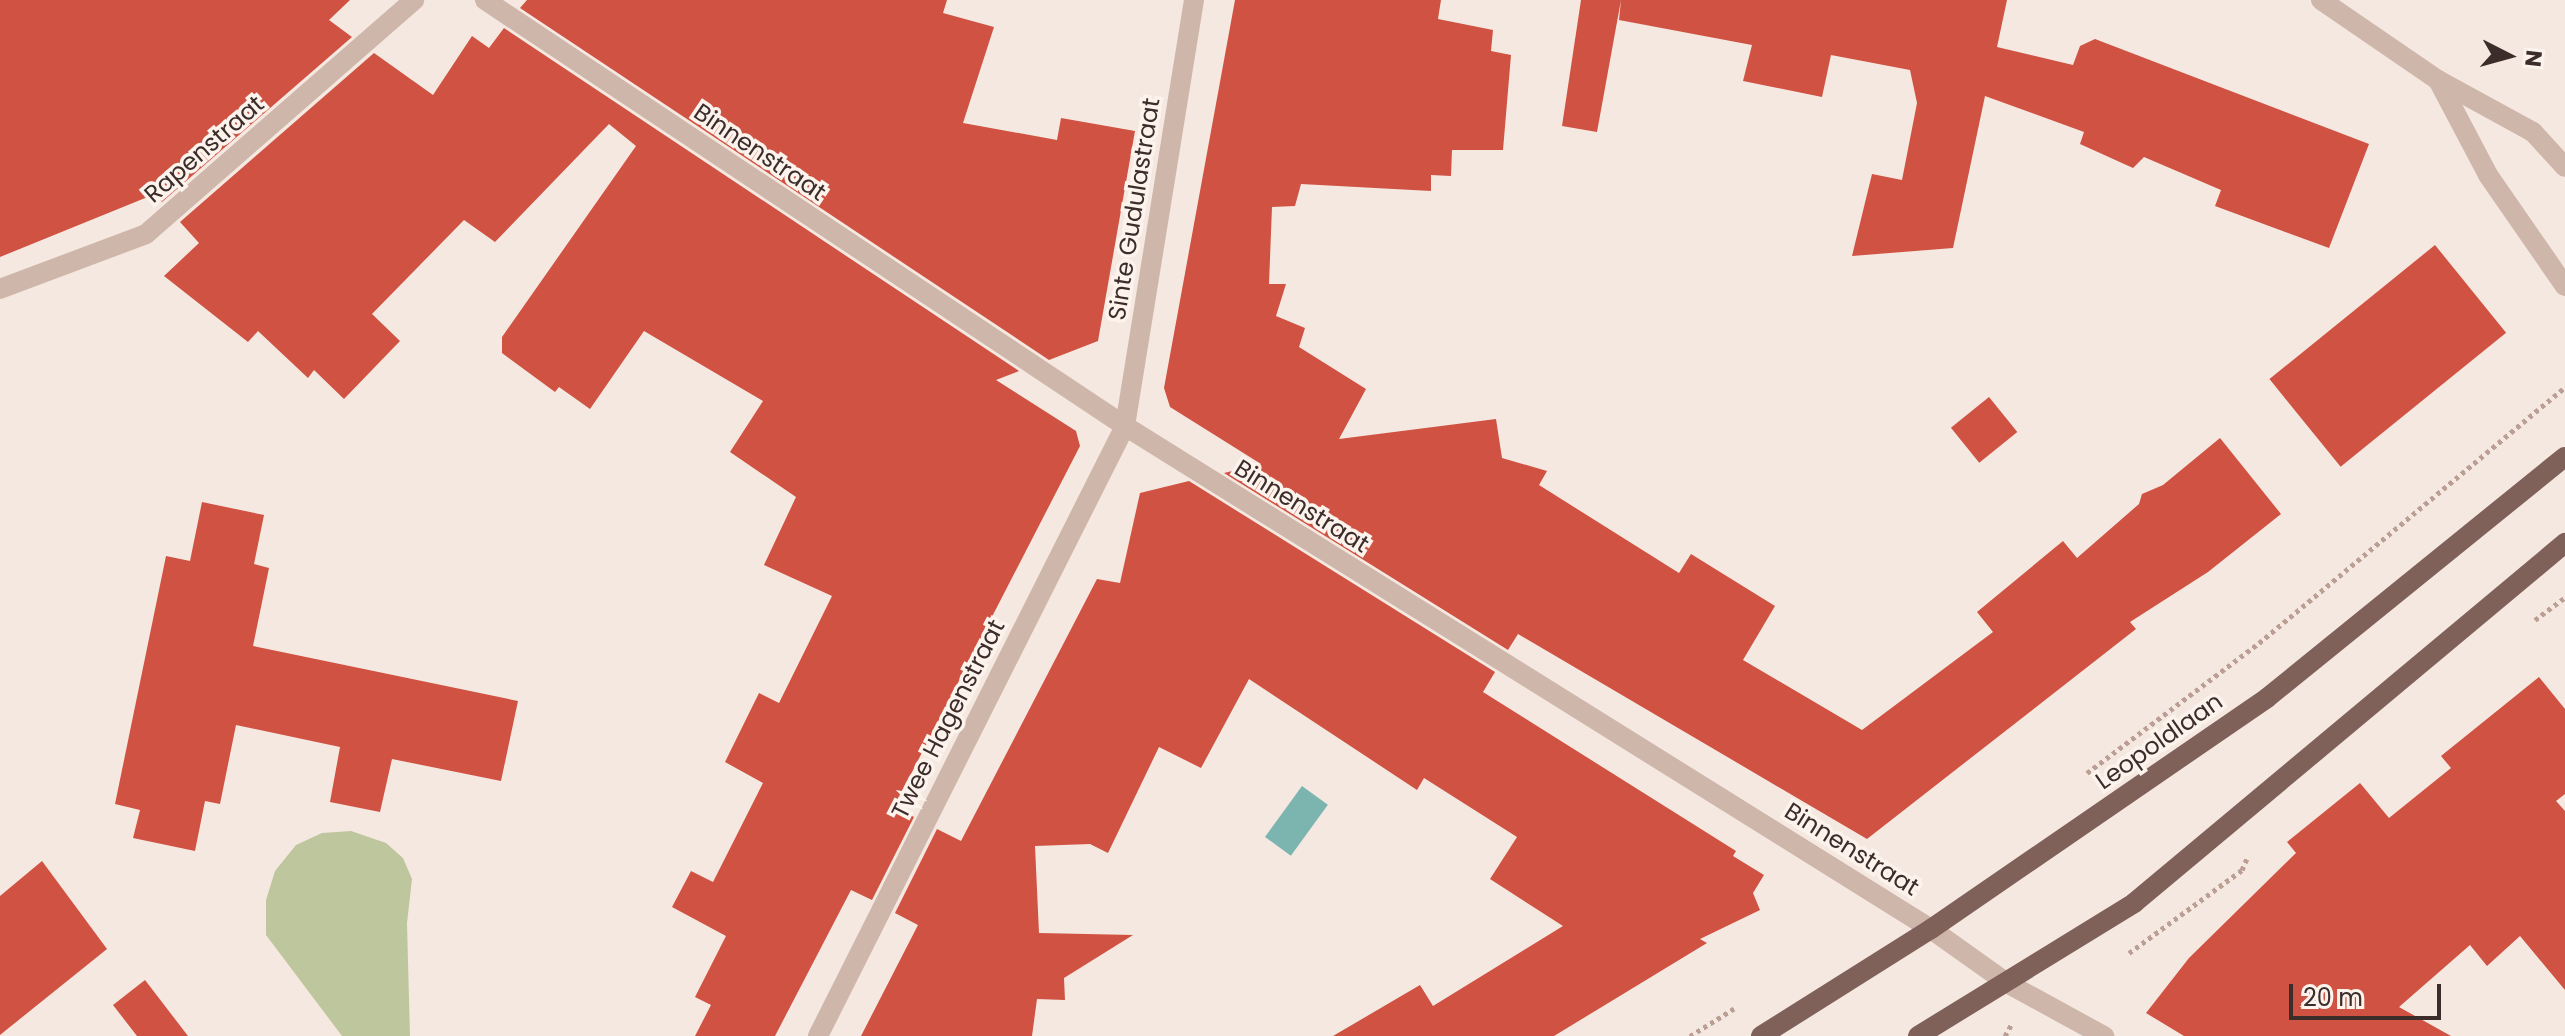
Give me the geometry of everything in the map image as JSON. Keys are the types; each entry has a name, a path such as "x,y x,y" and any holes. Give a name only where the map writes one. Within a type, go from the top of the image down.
{"main road":[{"name":"Leopoldlaan","path":"1761,1036 1931,929 2267,698 2565,457"},
{"path":"1918,1036 2146,893 2565,543"}],"street":[{"name":"Rapenstraat","path":"0,289 146,234 414,0"},
{"name":"Binnenstraat","path":"485,0 1125,426 1931,929 2007,983 2104,1036"},
{"name":"Sinte Gudulastraat","path":"1125,426 1194,0"},
{"path":"2321,0 2438,80 2533,132 2565,167"},
{"path":"2438,80 2488,175 2565,286"},
{"name":"Twee Hagenstraat","path":"818,1036 1125,426"}],"path":[{"path":"2083,776 2259,643 2565,387"}],"green space":[{"path":"351,831 386,843 403,858 412,879 407,923 410,1036 342,1036 266,935 266,900 275,871 296,845 322,833"}],"water":[{"path":"1302,786 1328,805 1291,856 1265,837"}],"building":[{"path":"0,0 350,0 329,20 352,37 162,202 155,194 0,257"},
{"path":"527,0 947,0 943,13 994,27 963,123 1057,140 1061,118 1135,131 1098,341 1049,360 520,8"},
{"path":"1235,0 1441,0 1438,19 1493,30 1491,51 1511,55 1503,150 1452,150 1451,176 1431,175 1431,191 1301,184 1295,206 1272,207 1269,284 1286,284 1276,316 1305,328 1299,347 1366,389 1339,439 1496,419 1502,458 1547,471 1539,485 1679,573 1691,554 1775,606 1743,660 1862,730 1993,632 1977,612 2063,541 2077,558 2139,504 2142,494 2163,485 2220,438 2281,514 2208,572 2130,622 2136,629 1867,839 1518,634 1508,650 1224,473 1261,464 1170,407 1164,388"},
{"path":"1581,0 1621,0 1597,132 1562,126"},
{"path":"1621,0 2007,0 1997,47 2073,65 2080,46 2095,39 2369,144 2329,248 2215,206 2221,190 2144,157 2133,168 2080,144 2084,132 1985,96 1953,248 1852,256 1872,174 1902,180 1917,103 1910,70 1831,55 1822,97 1743,81 1752,45 1619,20"},
{"path":"504,28 1019,371 996,380 1076,431 1080,446 894,807 914,817 872,900 851,890 775,1036 695,1036 711,1005 695,997 726,936 672,907 691,871 713,882 763,783 725,762 759,693 779,703 832,596 764,565 796,497 730,452 763,401 644,331 590,409 559,387 555,392 502,353 502,337 636,146 609,124 495,242 464,220 372,314 400,341 344,399 314,370 308,378 258,331 248,342 164,276 199,243 180,222 374,53 433,95 472,36 489,48"},
{"path":"2435,245 2506,333 2341,467 2269,379"},
{"path":"1989,397 2017,432 1979,463 1951,428"},
{"path":"1189,481 1495,672 1483,692 1736,851 1733,856 1764,875 1753,893 1760,910 1700,939 1707,943 1554,1036 1333,1036 1420,985 1433,1006 1563,926 1490,879 1517,837 1424,778 1417,790 1249,679 1201,768 1159,747 1108,853 1090,844 1035,846 1039,933 1133,935 1064,978 1065,1000 1037,999 1032,1036 861,1036 918,925 895,913 937,829 961,841 1097,579 1120,583 1140,493"},
{"path":"202,502 264,515 254,564 269,568 253,646 518,701 501,781 392,759 380,812 330,802 340,747 236,725 220,804 205,801 195,851 133,838 140,810 115,804 166,556 190,561"},
{"path":"2539,677 2565,709 2565,794 2556,801 2565,811 2565,990 2520,936 2487,966 2470,945 2399,1007 2451,1036 2184,1036 2146,1013 2189,958 2296,853 2287,842 2360,783 2389,818 2451,768 2441,756"},
{"path":"42,861 107,949 0,1035 0,896"},
{"path":"145,980 188,1036 137,1036 113,1005"}]}
